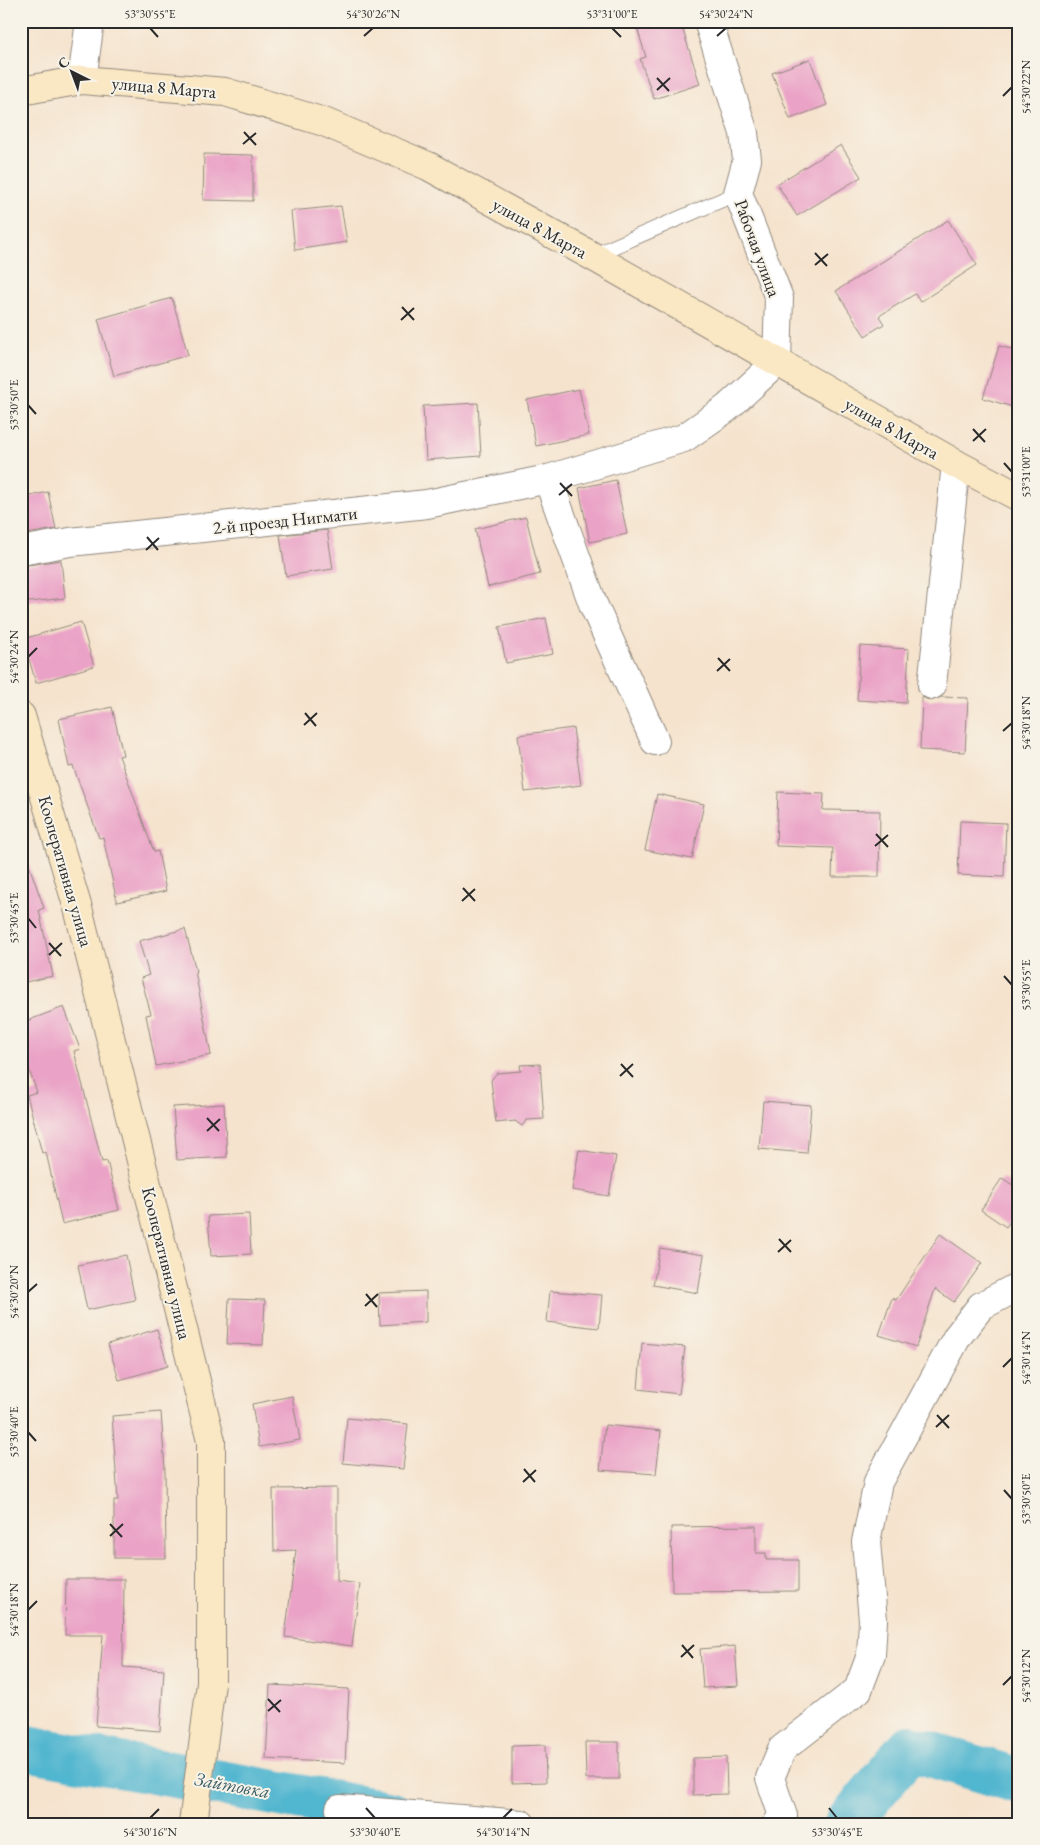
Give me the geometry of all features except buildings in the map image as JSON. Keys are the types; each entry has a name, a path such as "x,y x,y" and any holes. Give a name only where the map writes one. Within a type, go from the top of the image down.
{"main road":[{"name":"улица 8 Марта","path":"21,91 82,80 224,92 324,122 428,166 592,256 956,464 1019,497"},
{"name":"Кооперативная улица","path":"21,716 79,912 212,1441 211,1682 194,1818"}],"street":[{"path":"82,80 90,21"},
{"name":"Рабочая улица","path":"708,21 744,133 747,160 738,193 779,298 776,362"},
{"name":"2-й проезд Нигмати","path":"21,551 70,542 427,504 548,479 684,438 728,408 776,362"},
{"path":"932,685 956,464"},
{"path":"548,479 593,604 656,741"},
{"path":"777,1824 783,1816 770,1778 782,1749 858,1690 871,1655 873,1620 866,1542 878,1482 957,1336 981,1306 1019,1286"},
{"path":"340,1809 521,1824"}],"lane":[{"path":"592,256 738,193"}],"waterway":[{"name":"Зайтовка","path":"21,1747 391,1814"},
{"name":"Зайтовка","path":"847,1824 910,1748 1019,1781"}]}
